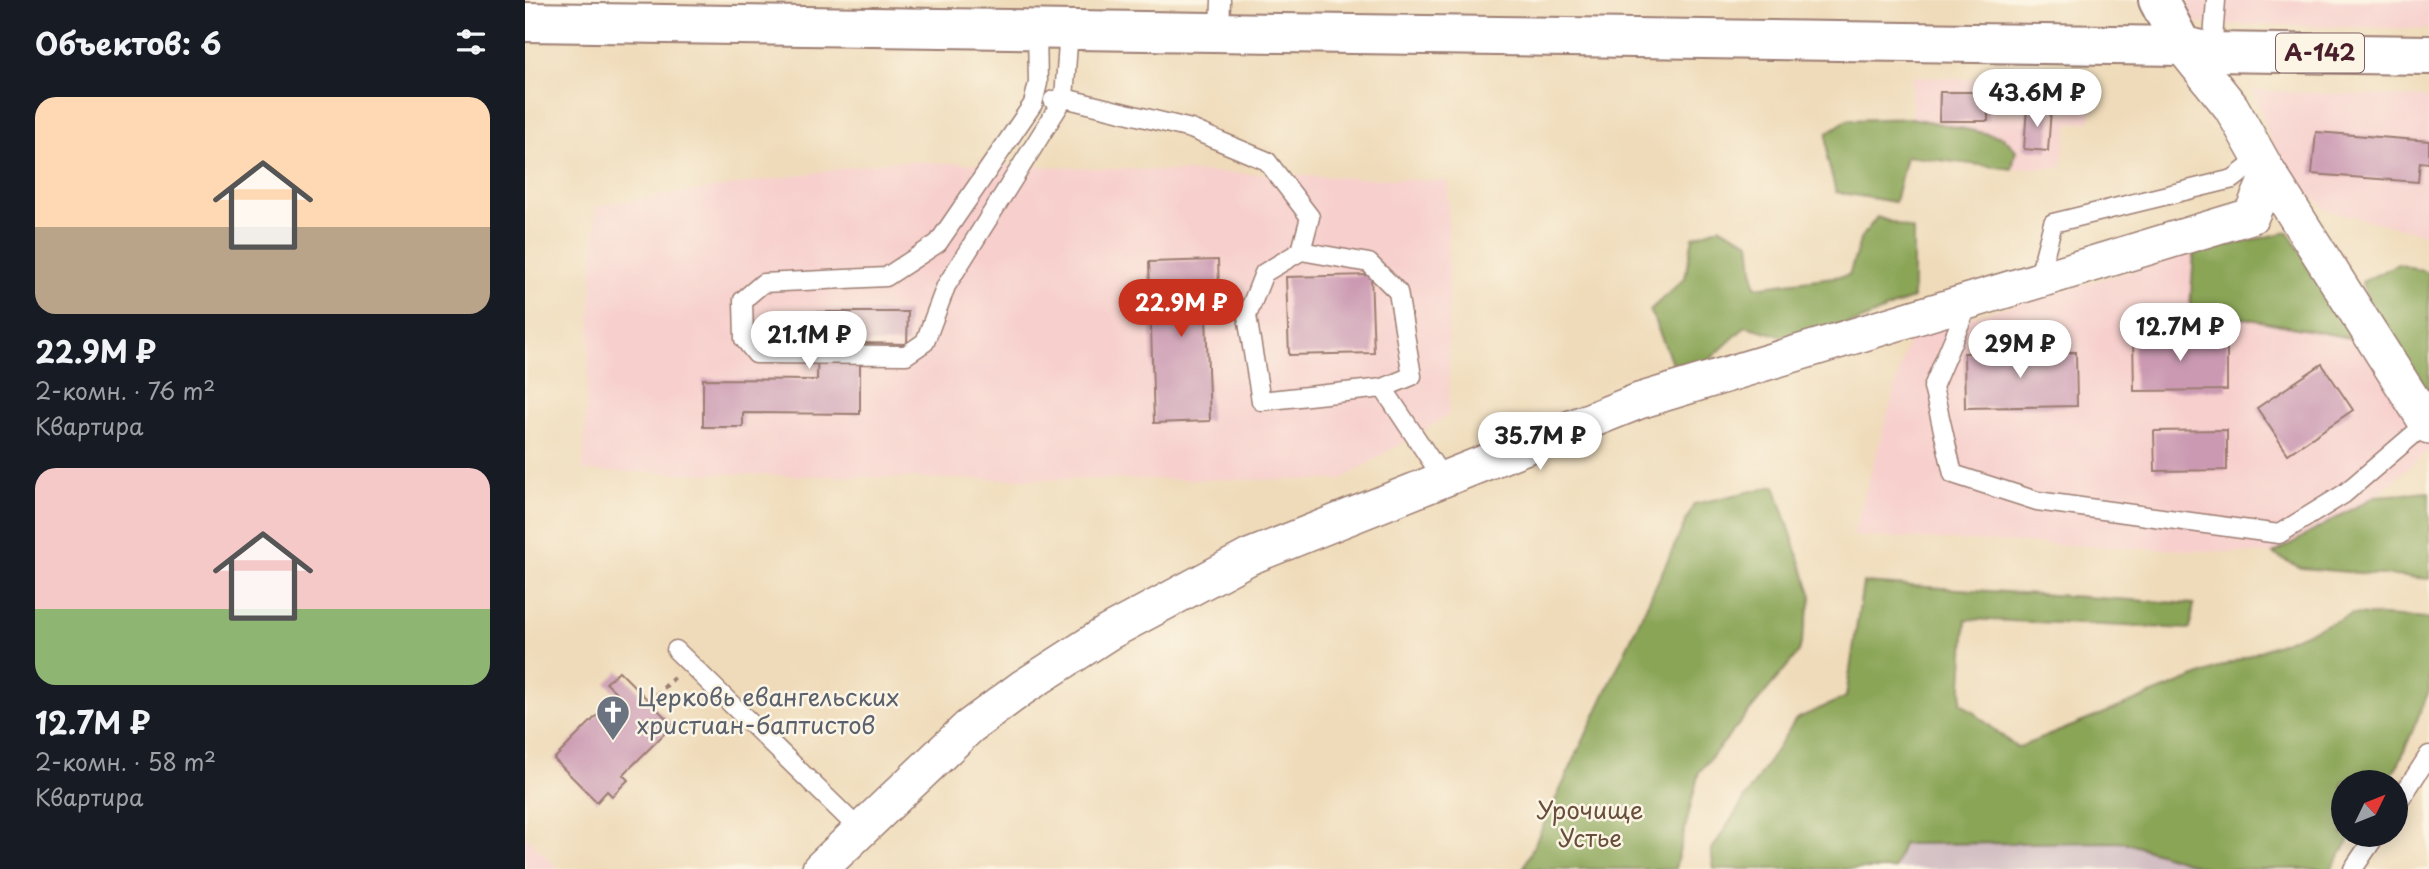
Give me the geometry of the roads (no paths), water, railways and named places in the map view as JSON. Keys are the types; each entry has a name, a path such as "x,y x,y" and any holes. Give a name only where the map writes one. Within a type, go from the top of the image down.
{"main road":[{"path":"2158,0 2197,49"},
{"name":"А-142","path":"525,22 1053,30 1221,16 2429,55"}],"street":[{"path":"2197,49 2264,166 2428,425"},
{"path":"820,869 969,727 1022,688 1109,632 1249,557 1639,401 2251,216 2264,166"}],"lane":[{"path":"2197,49 2216,0"},
{"path":"1053,30 1064,99 946,286 925,342 906,355 756,354 744,339 743,300 763,283 886,277 938,243 1033,104 1053,30"},
{"path":"1033,104 1064,99 1191,128 1267,161 1310,217 1301,251"},
{"path":"2038,280 2053,223 2233,179 2264,166"},
{"path":"1301,251 1369,263 1398,292 1412,376 1383,388 1261,401 1247,316 1264,273 1301,251"},
{"path":"1971,300 1933,387 1953,474 2037,501 2279,534 2344,494 2428,425"},
{"path":"1383,388 1444,480"},
{"path":"683,656 861,831"},
{"path":"2408,787 2429,755"},
{"path":"2353,869 2368,847"}],"place":[{"name":"Церковь евангельских христиан-баптистов","path":"613,742"}],"park label":[{"name":"Урочище Устье","path":"1590,825"}]}
